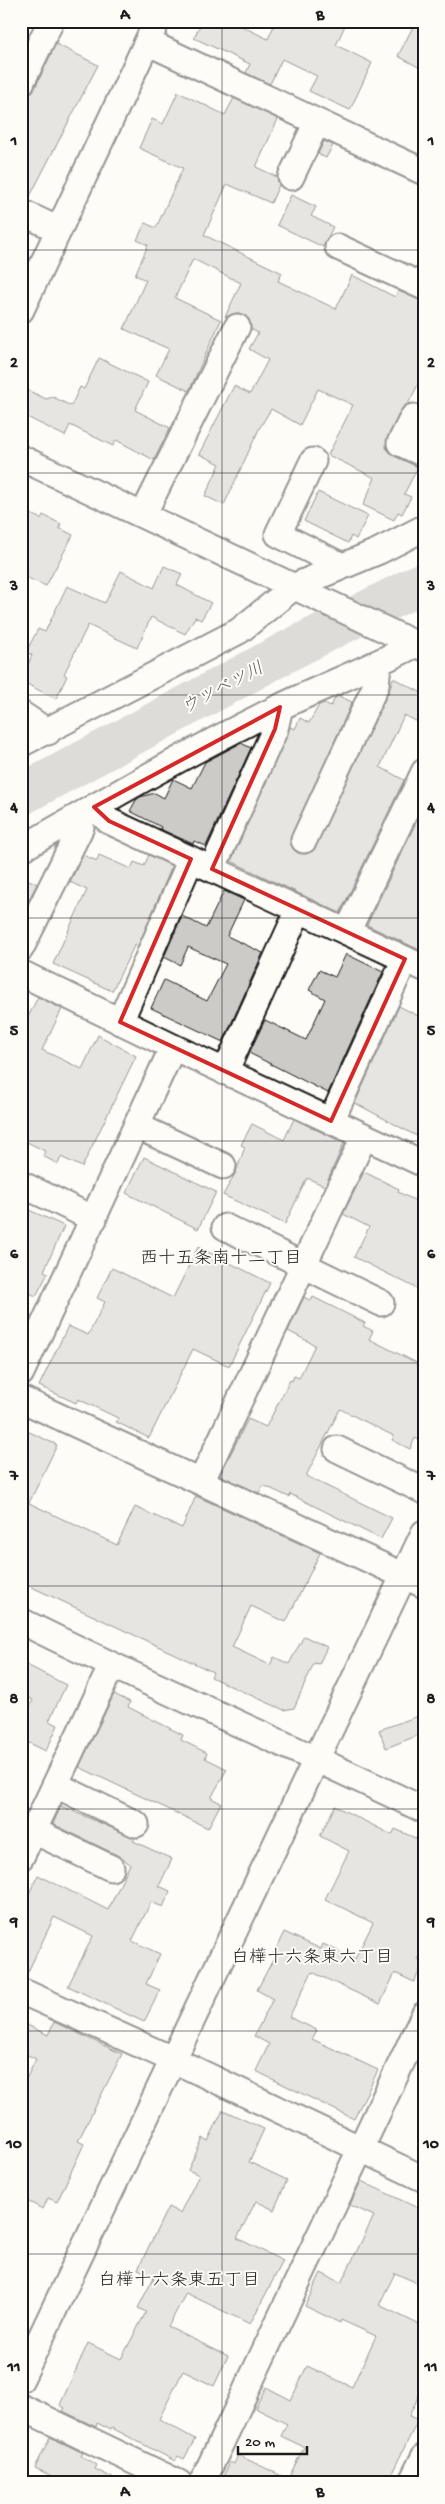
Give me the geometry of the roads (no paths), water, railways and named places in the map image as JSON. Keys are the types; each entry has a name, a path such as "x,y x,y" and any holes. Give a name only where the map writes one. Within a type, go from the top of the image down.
{"street":[{"path":"21,83 51,21"},
{"path":"21,310 151,28 317,122 424,172"},
{"path":"291,177 317,122"},
{"path":"21,212 59,230"},
{"path":"338,247 424,287"},
{"path":"143,515 237,327"},
{"path":"413,416 400,443 424,454"},
{"path":"21,458 412,642"},
{"path":"313,461 278,534 342,566"},
{"path":"21,744 48,732 239,631 295,586 379,551 424,528"},
{"path":"21,850 190,752 280,707 378,664 412,642"},
{"path":"304,840 376,685 378,664"},
{"path":"120,1022 275,729 280,707"},
{"path":"21,714 48,732"},
{"path":"347,932 421,786"},
{"path":"87,811 414,964 331,1121"},
{"path":"21,948 81,827 87,811"},
{"path":"225,1072 299,910"},
{"path":"21,973 225,1072 424,1164"},
{"path":"21,1373 173,1047"},
{"path":"137,1126 222,1166"},
{"path":"201,1482 364,1136"},
{"path":"21,1184 94,1219"},
{"path":"225,1227 381,1303"},
{"path":"21,1399 414,1580"},
{"path":"337,1448 424,1491"},
{"path":"21,2379 317,1758 414,1580 424,1533"},
{"path":"21,1621 111,1667 317,1758 424,1810"},
{"path":"21,1857 111,1667"},
{"path":"56,1785 136,1824"},
{"path":"34,1831 111,1868"},
{"path":"21,1991 174,2060 424,2179"},
{"path":"202,2483 362,2150 424,2015"},
{"path":"21,2407 179,2483"},
{"path":"411,2483 424,2457"}],"waterway":[{"name":"ウツベツ川","path":"21,795 290,650 424,582"}],"district":[{"name":"西十五条南十二丁目","path":"221,1257"},
{"name":"白樺十六条東六丁目","path":"312,1956"},
{"name":"白樺十六条東五丁目","path":"179,2279"}]}
